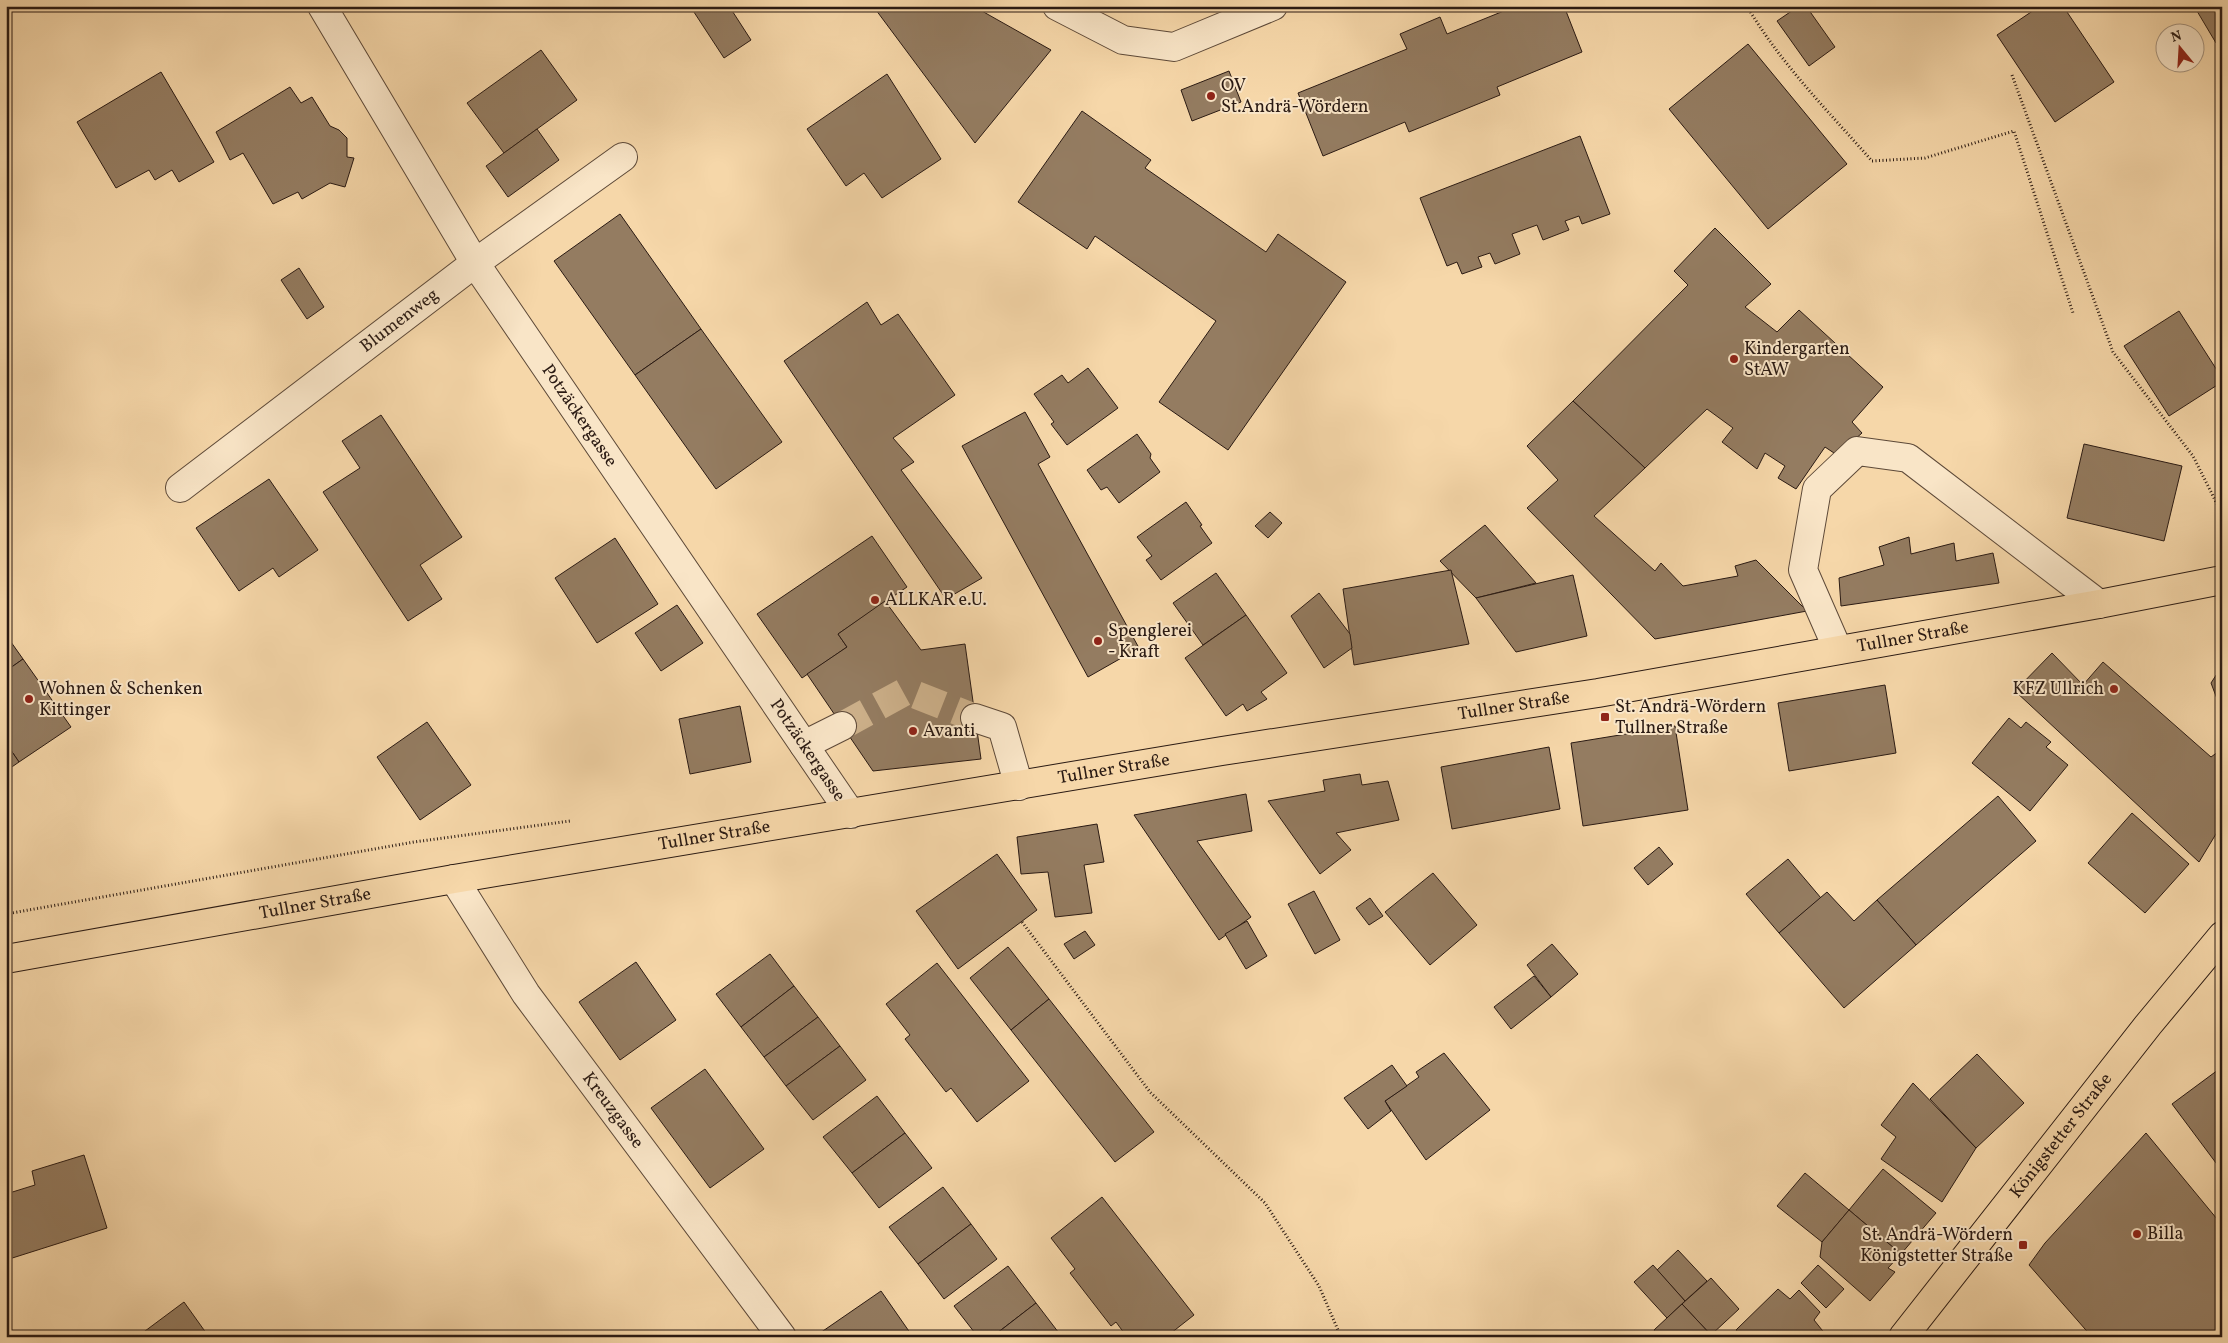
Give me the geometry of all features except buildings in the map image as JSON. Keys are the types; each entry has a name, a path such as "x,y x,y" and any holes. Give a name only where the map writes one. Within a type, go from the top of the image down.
{"main road":[{"name":"Tullner Straße","path":"6,959 454,879 1232,750 1598,693 2099,604 2222,580"},
{"name":"Königstetter Straße","path":"1903,1337 2148,1025 2222,936"}],"street":[{"name":"Potzäckergasse","path":"322,6 475,263 851,814"},
{"path":"1057,6 1123,40 1174,46 1273,6"},
{"name":"Blumenweg","path":"180,488 475,263 623,157"},
{"path":"1838,650 1803,570 1817,489 1856,451 1908,458 2099,604"},
{"path":"976,718 1002,727 1019,786"},
{"path":"804,745 842,726"},
{"name":"Kreuzgasse","path":"454,879 526,994 782,1337"}],"path":[{"path":"1747,6 1756,22 1801,80 1872,161 1925,158 2014,131 2073,313"},
{"path":"2012,75 2113,352 2193,456 2222,514"},
{"path":"6,914 414,842 579,819"},
{"path":"1022,922 1150,1092 1265,1203 1319,1286 1342,1337"}],"tunnel":[{"path":"842,726 906,691 975,718"}],"place":[{"name":"OV St.Andrä-Wördern","path":"1211,96"},
{"name":"Kindergarten StAW","path":"1734,359"},
{"name":"ALLKAR e.U.","path":"875,600"},
{"name":"Spenglerei - Kraft","path":"1098,641"},
{"name":"KFZ Ullrich","path":"2114,689"},
{"name":"Wohnen & Schenken Kittinger","path":"29,699"},
{"name":"St. Andrä-Wördern Tullner Straße","path":"1605,717"},
{"name":"Avanti","path":"913,731"},
{"name":"Billa","path":"2137,1234"},
{"name":"St. Andrä-Wördern Königstetter Straße","path":"2023,1245"}]}
